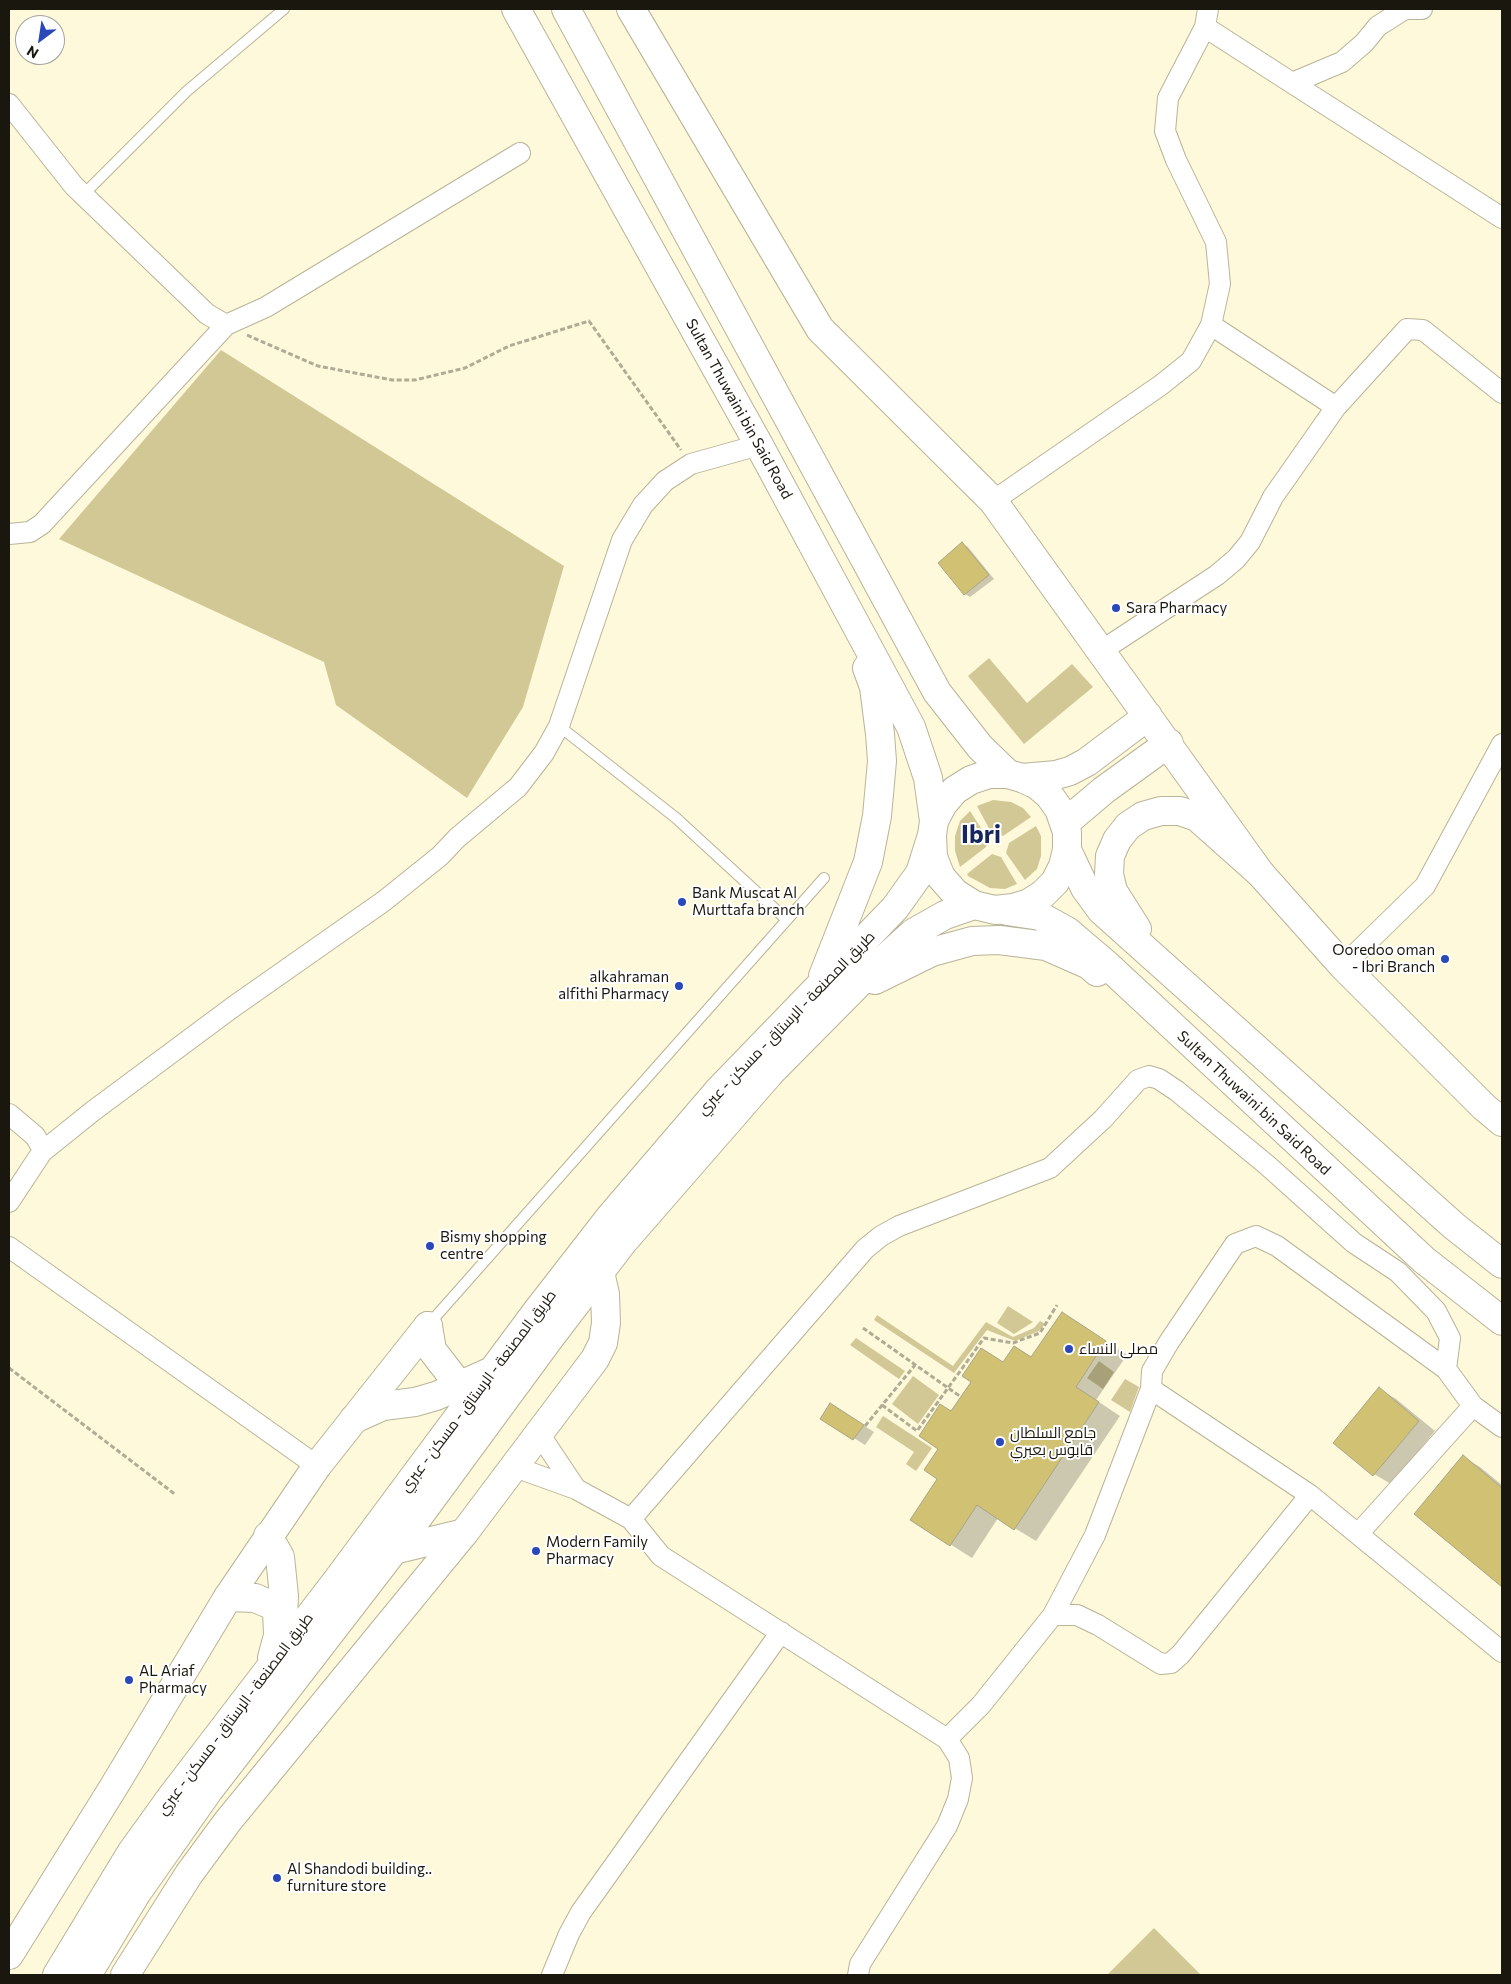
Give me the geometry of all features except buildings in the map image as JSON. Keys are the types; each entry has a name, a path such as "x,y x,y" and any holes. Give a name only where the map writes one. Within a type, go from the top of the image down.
{"main road":[{"name":"Sultan Thuwaini bin Said Road","path":"516,9 759,444 911,727 928,778 933,828"},
{"path":"566,9 937,692 980,747 1015,776 1037,785 1049,796 1065,823 1067,850 1063,866 1055,882 1043,894 1029,903 1013,908 985,907 955,893 941,877 933,857 933,828 943,804 963,785 989,774 1015,776 1056,775 1070,771 1087,762 1148,716"},
{"path":"631,9 820,329 993,501 1260,873 1343,966 1484,1107 1502,1122"},
{"path":"828,996 868,862 877,816 882,761 874,687 836,590"},
{"path":"1065,823 1081,812 1098,794 1168,743"},
{"path":"1160,963 1121,906 1113,891 1109,874 1110,856 1117,840 1128,826 1143,816 1161,811 1180,811 1197,817 1260,873"},
{"name":"طريق المصنعة - الرستاق - مسكن - عبري","path":"87,1975 136,1894 208,1790 394,1550 600,1272 708,1143 783,1060 881,924 905,895 920,873 933,828"},
{"path":"1067,850 1085,888 1101,910 1454,1226 1502,1264"},
{"name":"Sultan Thuwaini bin Said Road","path":"985,907 1040,916 1067,931 1107,965 1424,1260 1502,1322"},
{"name":"طريق المصنعة - الرستاق - مسكن - عبري","path":"57,1975 131,1853 493,1370 610,1217 645,1175 749,1056 913,933 945,915 985,907"},
{"path":"828,996 888,973 932,952 972,941 999,940 1046,946 1088,966 1174,1029"},
{"path":"124,1975 189,1874 228,1821 464,1533 540,1435 595,1359 603,1343 606,1311 600,1272"},
{"path":"428,1326 432,1350 459,1385"},
{"path":"9,1955 228,1597 268,1536 318,1466 428,1326"},
{"path":"354,1419 383,1406 427,1398 493,1370"},
{"path":"394,1550 464,1533"},
{"path":"268,1536 280,1557 284,1608 270,1669"},
{"path":"228,1597 255,1598 274,1606 277,1612 278,1632"}],"street":[{"path":"1292,83 1342,62 1364,43 1378,26 1405,9 1422,9"},
{"path":"993,501 1161,385 1192,361 1211,325 1220,284 1216,242 1176,160 1165,131 1168,98 1206,18 1292,83 1502,218"},
{"path":"9,104 83,195 207,314 226,326"},
{"path":"9,534 30,532 42,524 226,326 266,307 520,153"},
{"path":"1211,325 1336,407"},
{"path":"1101,651 1217,574 1236,559 1250,542 1273,497 1336,407 1407,329 1423,330 1502,393"},
{"path":"9,1202 42,1152 93,1111 424,869 470,826 518,787 544,753 559,726 622,540 633,519 665,481 691,464 759,444"},
{"path":"1343,966 1425,886 1502,744"},
{"path":"631,1518 865,1249 881,1236 899,1226 1050,1168 1103,1119 1138,1080 1149,1076 1159,1079 1177,1091 1267,1165 1354,1243 1398,1272 1436,1311 1450,1338 1446,1369"},
{"path":"9,1114 35,1136 42,1152"},
{"path":"947,1740 981,1704 1053,1615 1095,1535 1151,1389 1152,1370 1235,1244 1256,1236 1281,1249 1446,1369 1473,1406 1502,1427"},
{"path":"9,1247 318,1466"},
{"path":"1151,1389 1310,1495 1502,1652"},
{"path":"1358,1534 1473,1406"},
{"path":"540,1435 576,1489"},
{"path":"515,1467 576,1489 631,1518 661,1556 947,1740 959,1758 962,1778 958,1799 947,1826 860,1964 858,1975"},
{"path":"1053,1615 1077,1615 1161,1664 1171,1663 1181,1654 1310,1495"},
{"path":"552,1975 568,1934 597,1887 781,1632"}],"lane":[{"path":"83,195 187,91 284,9"},
{"path":"559,726 676,818 787,920"},
{"path":"428,1326 824,878"}],"path":[{"path":"226,326 318,366 392,380 415,380 465,368 509,346 589,321 691,464"},
{"path":"882,1406 917,1431 984,1338 1013,1343 1040,1333 1057,1305"},
{"path":"862,1328 961,1397"},
{"path":"865,1426 915,1365"},
{"path":"9,1368 176,1495"}],"shaded area":[{"path":"221,350 564,566 523,707 467,798 336,705 324,662 59,539"},
{"path":"989,658 1027,703 1072,664 1093,687 1024,744 968,676"},
{"path":"993,800 1011,802 1023,808 1031,817 1003,836 998,833 992,834 977,806"},
{"path":"970,811 988,839 986,847 960,867 955,851 955,836 960,821"},
{"path":"1036,826 1041,836 1041,856 1037,869 1025,880 1006,853 1009,843"},
{"path":"992,854 1001,857 1017,884 1005,889 990,888 968,876 967,874"},
{"path":"1008,1306 1033,1322 1014,1334 997,1323"},
{"path":"877,1315 953,1366 986,1322 1013,1337 1034,1328 1040,1321 1045,1324 1039,1331 1015,1341 987,1330 954,1373 874,1320"},
{"path":"856,1338 905,1371 899,1379 850,1345"},
{"path":"1099,1361 1114,1372 1103,1389 1087,1378"},
{"path":"913,1376 939,1395 918,1424 892,1404"},
{"path":"1125,1379 1139,1387 1130,1412 1111,1400"},
{"path":"883,1416 932,1448 916,1471 906,1464 914,1452 876,1427"},
{"path":"1154,1928 1201,1975 1107,1975"}],"place":[{"name":"Sara Pharmacy","path":"1116,608"},
{"name":"Bank Muscat Al Murttafa branch","path":"682,902"},
{"name":"Ooredoo oman - Ibri Branch","path":"1445,959"},
{"name":"alkahraman alfithi Pharmacy","path":"679,986"},
{"name":"Bismy shopping centre","path":"430,1246"},
{"name":"مصلى النساء","path":"1069,1349"},
{"name":"جامع السلطان قابوس بعبري","path":"1000,1442"},
{"name":"Modern Family Pharmacy","path":"536,1551"},
{"name":"AL Ariaf Pharmacy","path":"129,1680"},
{"name":"Al Shandodi building.. furniture store","path":"277,1878"}],"district":[{"name":"Ibri","path":"981,835"}]}
